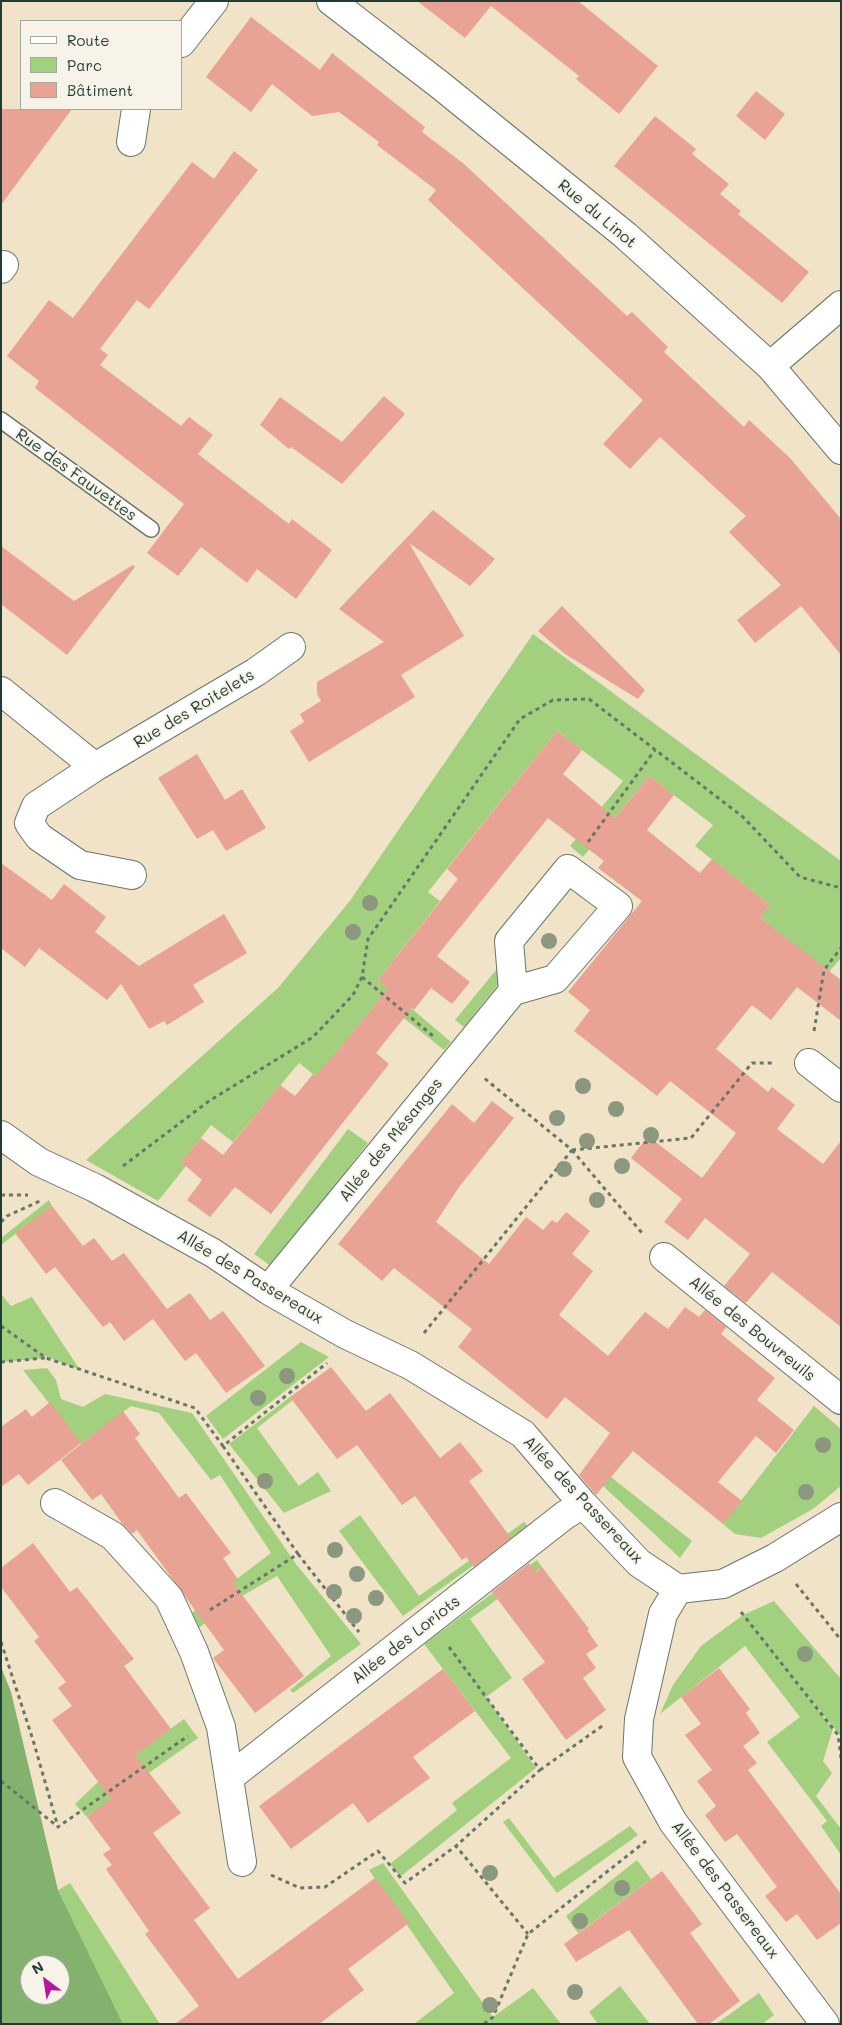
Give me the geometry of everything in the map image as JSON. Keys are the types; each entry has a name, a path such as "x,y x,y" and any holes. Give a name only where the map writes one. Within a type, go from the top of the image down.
{"street":[{"path":"182,42 214,1"},
{"name":"Rue du Linot","path":"331,1 440,85 625,235 770,366 841,450"},
{"path":"131,142 136,110"},
{"path":"770,366 841,305"},
{"name":"Rue des Roitelets","path":"132,876 80,865 39,837 29,823 36,806 256,672 291,647"},
{"path":"1,691 96,768"},
{"path":"568,869 618,906 555,979 513,991 509,941 568,869"},
{"name":"Allée des Mésanges","path":"268,1290 513,991"},
{"path":"809,1063 841,1088"},
{"name":"Allée des Passereaux","path":"1,1135 39,1162 95,1188 213,1253 268,1290 357,1339 402,1361 523,1434 583,1504 639,1564 678,1589 664,1614 639,1719 637,1757 673,1822 825,2024"},
{"name":"Allée des Bouvreuils","path":"664,1257 841,1400"},
{"path":"56,1503 113,1536 169,1598 218,1716 230,1777 242,1862"},
{"name":"Allée des Loriots","path":"230,1777 565,1515 583,1504"},
{"path":"678,1589 720,1584 775,1558 841,1517"}],"lane":[{"name":"Rue des Fauvettes","path":"1,420 151,529"}],"path":[{"path":"95,1188 209,1101 312,1037 352,995 362,977 368,939 520,719 553,700 589,699 743,817 800,877 841,888"},
{"path":"568,869 655,750"},
{"path":"402,1361 572,1150 690,1138 752,1064 809,1063 824,970 841,948"},
{"path":"362,977 572,1150 664,1257"},
{"path":"1,1326 46,1358 195,1408 298,1554 380,1660"},
{"path":"223,1446 357,1339"},
{"path":"1,1362 46,1358"},
{"path":"182,1627 298,1554"},
{"path":"775,1558 841,1640"},
{"path":"720,1584 838,1735 841,1758"},
{"path":"430,1622 540,1770"},
{"path":"1,1642 34,1740 58,1827"},
{"path":"58,1827 218,1716"},
{"path":"242,1862 300,1888 325,1887 378,1851 406,1883 456,1846 540,1770 612,1719 639,1719"},
{"path":"1,1781 58,1827"},
{"path":"484,2024 493,2017 528,1934 606,1871 673,1822"},
{"path":"456,1846 528,1934"}],"green space":[{"path":"533,634 841,861 841,958 828,973 760,918 770,905 695,846 713,825 649,776 583,857 570,846 623,781 557,731 428,892 440,901 378,980 451,1042 444,1050 380,999 317,1077 299,1063 233,1142 211,1125 182,1162 186,1166 158,1201 86,1160 278,988 349,902"},
{"path":"501,964 509,971 464,1027 455,1020"},
{"path":"348,1129 368,1143 271,1266 254,1254"},
{"path":"49,1200 52,1206 1,1245 1,1238"},
{"path":"1,1294 11,1306 32,1297 80,1370 40,1354 46,1358 1,1362"},
{"path":"301,1342 329,1357 223,1439 206,1416"},
{"path":"47,1368 56,1380 61,1399 83,1407 105,1394 192,1413 296,1564 361,1644 293,1693 290,1690 331,1656 277,1576 235,1600 187,1637 180,1622 271,1553 220,1475 211,1480 159,1413 131,1406 81,1444 23,1370"},
{"path":"290,1397 293,1400 257,1428 299,1486 318,1472 331,1491 284,1513 229,1444"},
{"path":"814,1406 841,1429 841,1486 813,1509 761,1538 735,1534 723,1524"},
{"path":"592,1462 692,1541 680,1558 586,1470"},
{"path":"360,1515 419,1596 524,1522 528,1526 403,1616 339,1531"},
{"path":"537,1560 542,1567 470,1619 512,1678 486,1697 536,1768 400,1877 390,1864 457,1810 452,1803 511,1758 424,1644"},
{"path":"774,1601 841,1679 841,1737 795,1680 833,1729 823,1761 832,1773 816,1796 841,1829 841,1855 821,1826 827,1821 767,1742 800,1717 745,1646 660,1714 673,1685 701,1646 743,1615"},
{"path":"1,1667 11,1692 58,1890 123,2024 1,2024"},
{"path":"184,1719 198,1738 87,1817 75,1804 98,1782"},
{"path":"509,1818 554,1878 630,1826 638,1835 557,1893 503,1822"},
{"path":"637,1860 651,1879 578,1933 566,1916"},
{"path":"383,1863 493,2017 533,1988 561,2024 414,2024 454,1993 369,1870"},
{"path":"70,1883 160,2024 123,2024 58,1890"},
{"path":"620,1986 650,2024 598,2024 589,2012"},
{"path":"759,1993 774,2015 762,2024 716,2024"}],"building":[{"path":"417,1 578,1 658,66 619,114 576,79 579,76 491,6 465,38"},
{"path":"251,17 320,70 332,53 425,127 422,132 464,164 627,316 632,312 668,347 664,352 744,427 749,420 790,458 841,519 841,655 801,606 755,643 737,620 781,585 729,532 746,516 660,437 630,469 603,444 643,400 428,200 436,190 377,145 379,142 339,112 312,116 272,84 251,112 206,77"},
{"path":"756,91 785,114 765,140 736,116"},
{"path":"1,109 71,110 1,205"},
{"path":"655,116 696,149 692,154 729,184 720,194 741,211 738,214 809,272 782,303 614,166"},
{"path":"234,151 258,170 149,309 137,300 100,349 108,355 100,365 181,426 189,417 213,435 198,454 289,524 292,519 332,550 296,599 257,569 247,583 201,547 178,576 147,553 184,504 35,388 39,381 7,356 49,300 73,318 192,162 214,179"},
{"path":"384,396 405,414 342,484 291,447 289,449 260,425 280,397 342,442"},
{"path":"433,510 495,559 470,586 409,543 464,636 401,675 415,697 309,762 290,731 304,722 300,714 321,701 317,694 317,682 384,642 339,609"},
{"path":"1,546 74,601 133,565 135,567 67,655 1,604"},
{"path":"562,606 645,690 638,699 565,654 538,631"},
{"path":"557,731 582,750 563,774 615,818 649,776 674,795 647,830 700,873 712,859 770,905 760,918 841,980 841,1021 797,987 771,1020 752,1005 716,1049 768,1092 772,1087 795,1105 777,1129 823,1164 841,1141 841,1327 772,1272 746,1303 724,1286 750,1254 705,1218 688,1240 664,1222 682,1199 631,1158 648,1136 702,1178 736,1133 670,1081 657,1096 574,1031 590,1010 568,992 642,901 598,868 604,861 548,818 437,956 470,982 452,1004 431,988 414,1010 412,1008 376,1053 389,1064 271,1214 235,1187 210,1217 187,1200 202,1180 181,1162 201,1138 223,1155 280,1085 295,1096 313,1074 315,1076 335,1054 388,989 378,980 458,879 447,869"},
{"path":"197,754 225,800 242,789 266,828 226,851 213,830 197,839 158,778"},
{"path":"1,863 52,900 64,884 106,917 95,932 139,966 224,914 247,953 193,985 204,1002 167,1025 164,1021 149,1029 121,984 107,1000 39,948 25,967 1,948"},
{"path":"492,1101 514,1118 459,1187 436,1222 489,1264 526,1217 543,1230 552,1220 557,1223 566,1212 590,1231 572,1254 593,1271 559,1315 608,1356 645,1312 668,1329 685,1307 699,1317 705,1310 726,1327 721,1334 775,1378 757,1400 794,1430 776,1453 756,1436 718,1482 742,1501 723,1524 633,1451 596,1495 579,1475 610,1433 565,1397 547,1419 458,1347 472,1329 394,1268 382,1281 338,1244 452,1104 474,1123"},
{"path":"52,1206 83,1246 94,1238 112,1261 124,1253 167,1309 160,1314 190,1293 210,1320 223,1311 265,1366 226,1393 196,1353 185,1361 153,1319 124,1341 110,1322 103,1327 55,1267 46,1274 15,1233"},
{"path":"331,1367 366,1411 390,1393 440,1458 460,1442 483,1471 469,1481 511,1538 474,1567 466,1557 462,1560 415,1496 402,1505 357,1445 337,1459 290,1397"},
{"path":"50,1402 81,1443 28,1485 19,1474 1,1487 1,1427 26,1409 32,1417"},
{"path":"123,1411 140,1434 135,1438 179,1498 186,1493 231,1553 223,1558 238,1579 233,1583 304,1676 255,1713 213,1658 224,1650 137,1530 132,1534 101,1494 92,1500 61,1460"},
{"path":"33,1543 70,1592 77,1587 134,1659 124,1666 171,1729 135,1755 181,1813 153,1833 210,1908 194,1920 238,1979 375,1878 409,1923 348,1969 364,1990 319,2024 175,2024 199,2006 145,1934 149,1931 106,1869 112,1865 103,1854 111,1849 87,1817 111,1799 52,1720 72,1706 58,1688 66,1682 34,1641 39,1637 1,1587 1,1568"},
{"path":"529,1563 536,1572 542,1567 589,1629 587,1630 598,1646 586,1654 596,1668 583,1678 606,1710 566,1740 522,1679 545,1662 492,1592"},
{"path":"719,1668 750,1709 746,1713 760,1733 743,1746 757,1763 748,1770 841,1894 841,1923 817,1940 797,1914 786,1922 765,1896 777,1887 737,1834 725,1842 705,1815 716,1806 697,1781 712,1770 685,1735 701,1724 681,1697"},
{"path":"443,1669 475,1711 413,1757 430,1778 368,1823 353,1803 291,1849 259,1806"},
{"path":"662,1871 702,1924 690,1933 740,2001 709,2024 698,2024 629,1930 576,1962 564,1944"}]}
